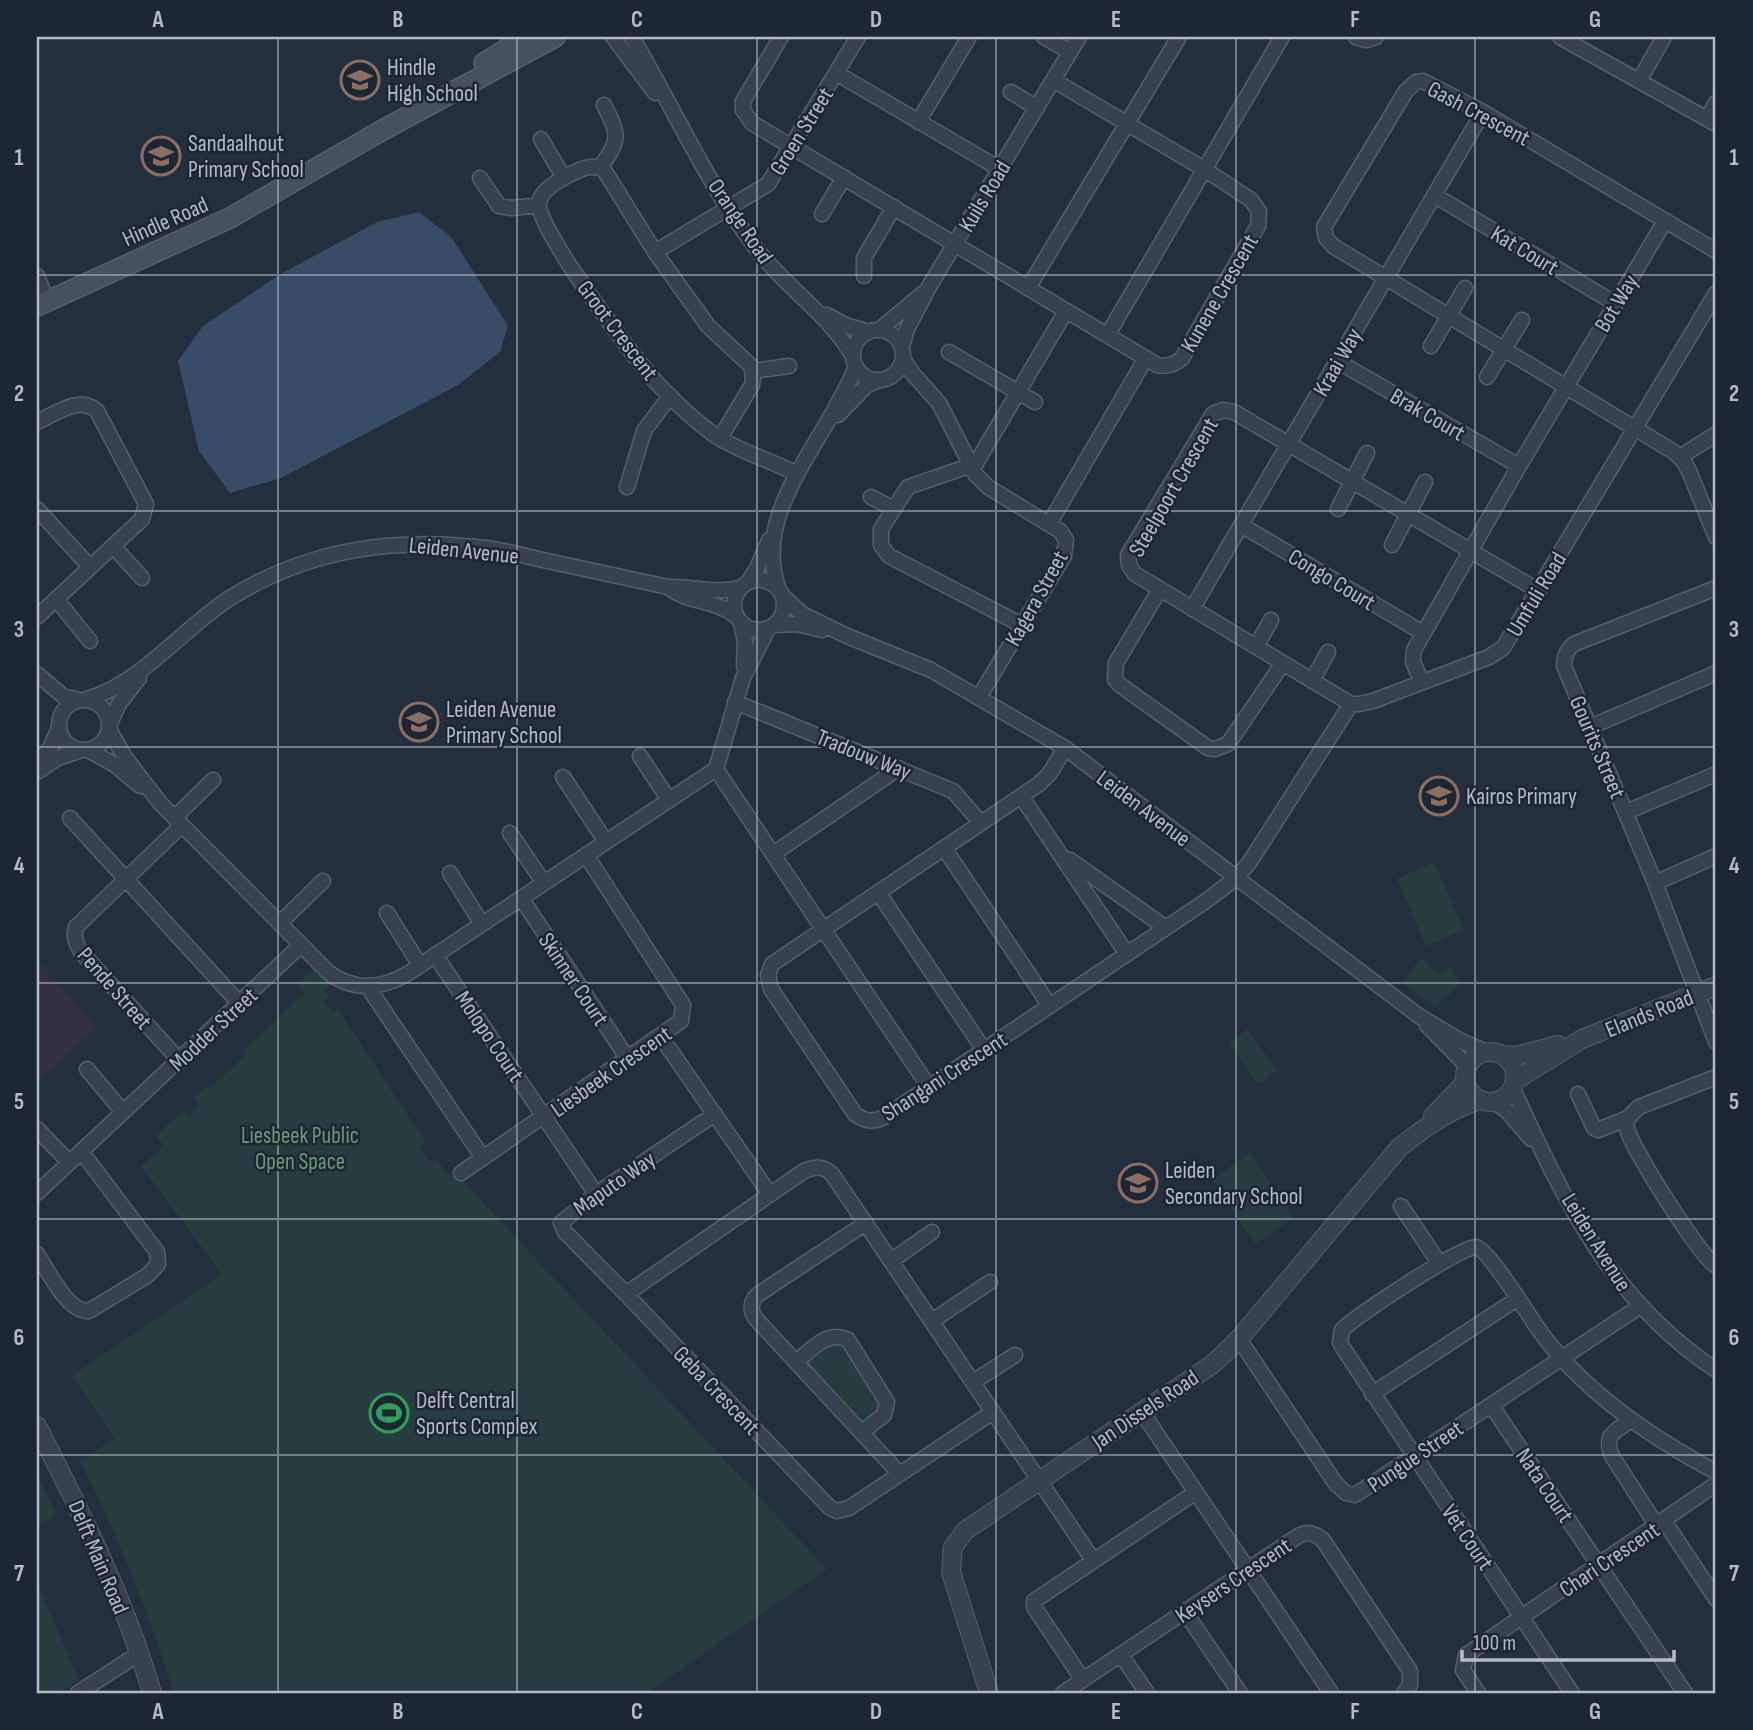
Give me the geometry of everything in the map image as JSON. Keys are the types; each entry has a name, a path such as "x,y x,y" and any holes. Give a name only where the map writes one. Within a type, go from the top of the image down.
{"main road":[{"name":"Hindle Road","path":"381,131 526,37"},
{"name":"Hindle Road","path":"42,303 230,218 381,131 555,37"}],"street":[{"name":"Orange Road","path":"613,37 682,127"},
{"name":"Orange Road","path":"632,37 729,208 767,263 830,323 854,361"},
{"name":"Kunene Crescent","path":"780,37 746,94 743,107 745,115 752,123 1157,365 1175,363 1182,358 1260,221 1259,211 1256,204 1204,169 1054,80"},
{"name":"Groen Street","path":"655,252 768,184 858,37"},
{"path":"918,122 969,37"},
{"path":"1044,37 1070,52"},
{"name":"Kuils Road","path":"902,352 907,329 930,285 1079,37"},
{"path":"1028,288 1179,37"},
{"path":"1108,334 1282,37"},
{"path":"1356,37 1366,40 1376,37"},
{"path":"1560,37 1712,121 1716,103"},
{"path":"1639,81 1664,37"},
{"path":"836,73 1000,169"},
{"name":"Gash Crescent","path":"1680,457 1636,427 1332,246 1325,238 1326,222 1411,85 1428,82 1716,251"},
{"path":"1011,92 1037,107"},
{"path":"600,167 617,141 615,126 604,105"},
{"name":"Kraai Way","path":"1192,609 1483,112"},
{"path":"541,139 564,178"},
{"path":"480,178 499,205 512,208 539,205 546,191 564,178 588,167 600,167 613,181 655,252 708,326 747,360 753,371 752,385 720,438"},
{"path":"822,214 844,177"},
{"name":"Kat Court","path":"1434,195 1616,304"},
{"name":"Groot Crescent","path":"539,205 542,218 583,284 643,366 670,396 720,438 797,474"},
{"path":"864,276 863,263 867,252 894,207"},
{"name":"Bot Way","path":"1422,682 1413,655 1423,633 1665,220"},
{"path":"37,276 42,303"},
{"name":"Kuils Road","path":"874,331 930,285"},
{"path":"1431,346 1465,288"},
{"name":"Umfuli Road","path":"1350,704 1359,705 1373,701 1489,657 1503,648 1716,293"},
{"name":"Orange Road","path":"811,306 845,325 874,331"},
{"path":"1022,625 886,553 881,545 880,535 906,490 914,483 971,468 1019,393 1066,311"},
{"path":"1487,377 1521,320"},
{"path":"743,678 745,642 734,602 777,523 797,474 825,429 854,361 857,341 874,331 888,332 897,338 902,352 901,366 886,378 867,385 825,429"},
{"name":"Kagera Street","path":"902,352 923,386 939,403 971,468 988,487 1064,535 1066,551 979,697"},
{"path":"949,352 1035,402"},
{"path":"1049,524 1146,358"},
{"path":"854,361 864,376 871,380 886,378 923,386"},
{"name":"Brak Court","path":"1337,361 1519,466"},
{"path":"753,371 789,366"},
{"path":"627,487 644,431 670,396"},
{"path":"37,422 79,404 90,405 97,411 146,504 142,519 37,617"},
{"name":"Steelpoort Crescent","path":"1350,704 1135,574 1129,565 1128,555 1210,417 1220,410 1230,411 1539,591"},
{"path":"1716,434 1680,457 1711,507 1716,537"},
{"path":"1338,509 1367,453"},
{"path":"1392,545 1425,482"},
{"path":"871,497 894,509"},
{"path":"38,513 90,567"},
{"path":"42,679 58,706 59,724 67,743 115,765 160,803 339,981 369,987 394,981 420,965 716,769 743,678 771,627 783,612 772,566 777,523"},
{"name":"Congo Court","path":"1241,525 1423,633"},
{"name":"Leiden Avenue","path":"84,699 119,685 211,610 251,586 296,565 363,547 402,543 488,548 668,587 686,586 720,591 745,584"},
{"path":"113,546 142,578"},
{"path":"745,584 764,580 780,592"},
{"name":"Leiden Avenue","path":"668,587 677,594 728,610 739,620"},
{"name":"Gourits Street","path":"1716,588 1570,647 1565,655 1564,666 1655,883 1716,1042"},
{"path":"1160,589 1116,663 1115,679 1208,748 1215,749 1228,744 1283,663"},
{"name":"Leiden Avenue","path":"780,592 802,614 847,636 931,670 1065,748 1419,1016 1461,1041 1495,1053"},
{"path":"56,599 90,641"},
{"path":"739,620 754,629 771,627"},
{"path":"1256,647 1271,621"},
{"name":"Leiden Avenue","path":"771,627 797,624 847,636"},
{"path":"1312,681 1328,652"},
{"name":"Leiden Avenue","path":"110,726 114,711 122,699 161,653"},
{"path":"1590,727 1716,673"},
{"path":"42,679 68,699 84,699 103,707 124,756 160,803"},
{"path":"37,763 50,748 64,709 84,699"},
{"name":"Tradouw Way","path":"735,702 953,791 981,822"},
{"path":"1236,878 1261,845 1350,704"},
{"path":"37,772 65,755 99,745 110,726"},
{"name":"Shangani Crescent","path":"1065,748 1050,773 1021,796 776,960 769,969 768,982 855,1114 867,1121 876,1121 1166,928 1236,878"},
{"path":"640,756 669,800"},
{"path":"773,854 899,768"},
{"path":"716,769 929,1087"},
{"path":"1626,812 1716,774"},
{"path":"563,777 606,842"},
{"name":"Pende Street","path":"180,1061 82,953 75,940 76,927 125,879 213,780"},
{"path":"1021,796 1127,954"},
{"path":"70,818 240,1004"},
{"path":"510,833 544,883"},
{"path":"944,848 1050,1006"},
{"name":"Liesbeek Crescent","path":"461,1172 681,1021 683,1005 586,855"},
{"path":"1062,855 1166,928"},
{"path":"1655,883 1716,856"},
{"path":"450,873 482,924"},
{"path":"280,923 323,881"},
{"path":"878,892 984,1050"},
{"name":"Skinner Court","path":"521,898 628,1059"},
{"path":"387,913 420,965"},
{"name":"Modder Street","path":"37,1193 301,945"},
{"name":"Molopo Court","path":"435,955 596,1194"},
{"name":"Elands Road","path":"1495,1053 1516,1056 1582,1039 1716,986"},
{"path":"369,987 483,1158"},
{"name":"Leiden Avenue","path":"1419,1016 1466,1074"},
{"path":"661,1037 769,1193"},
{"name":"Elands Road","path":"1514,1084 1582,1039"},
{"path":"1495,1053 1513,1065 1514,1084 1502,1100 1487,1101 1468,1090 1466,1074 1477,1055 1495,1053"},
{"path":"87,1069 123,1112"},
{"name":"Jan Dissels Road","path":"989,1693 951,1572 953,1547 966,1530 1213,1364 1239,1339 1386,1162 1416,1133 1466,1074"},
{"path":"1578,1094 1596,1130 1628,1118 1639,1107 1716,1076"},
{"name":"Leiden Avenue","path":"1514,1084 1548,1163 1598,1253 1639,1307 1677,1342 1716,1370"},
{"name":"Leiden Avenue","path":"1487,1101 1517,1121 1548,1163"},
{"name":"Jan Dissels Road","path":"1416,1133 1469,1104 1487,1101"},
{"name":"Maputo Way","path":"626,1294 565,1232 561,1225 562,1220 715,1114"},
{"path":"1628,1118 1628,1132 1658,1185 1704,1256 1716,1266"},
{"path":"37,1129 69,1162"},
{"path":"37,1254 70,1304 83,1311 89,1311 148,1275 158,1264 157,1252 81,1152"},
{"path":"626,1294 769,1193 811,1168 825,1168 866,1223 1093,1560"},
{"path":"1401,1206 1438,1264"},
{"path":"866,1223 754,1299 751,1308 753,1316 900,1474"},
{"path":"891,1261 932,1232"},
{"name":"Vet Court","path":"1517,1299 1488,1254 1479,1247 1468,1247 1438,1264 1342,1330 1340,1342 1572,1693"},
{"path":"932,1321 990,1282"},
{"name":"Geba Crescent","path":"626,1294 830,1508 837,1511 849,1508 993,1412"},
{"path":"1373,1394 1517,1299 1562,1358 1631,1420 1716,1472"},
{"name":"Pungue Street","path":"1239,1339 1336,1484 1346,1493 1361,1493 1639,1307"},
{"path":"796,1362 828,1338 838,1336 848,1340 887,1402 884,1415 862,1432"},
{"path":"974,1382 1015,1355"},
{"name":"Nata Court","path":"1491,1405 1685,1693"},
{"path":"1142,1412 1331,1693"},
{"path":"1631,1420 1612,1434 1608,1445 1612,1457 1716,1599"},
{"name":"Delft Main Road","path":"37,1426 73,1496 140,1653 152,1693"},
{"name":"Chari Crescent","path":"1478,1693 1463,1670 1464,1659 1469,1653 1716,1484"},
{"path":"1083,1680 1033,1603 1035,1598 1196,1492"},
{"name":"Keysers Crescent","path":"1063,1693 1298,1536 1311,1533 1319,1537 1410,1671 1410,1685 1404,1693"},
{"path":"1185,1612 1240,1693"},
{"path":"78,1693 140,1653"},
{"path":"1121,1655 1147,1693"}],"shaded area":[{"path":"37,959 97,1027 37,1083"}],"green space":[{"path":"1434,862 1464,930 1426,946 1397,879"},
{"path":"1421,958 1437,974 1451,968 1461,984 1435,1007 1402,982"},
{"name":"Delft Central Sports Complex","path":"316,967 332,985 325,991 329,996 324,1000 333,1013 338,1010 426,1143 420,1148 430,1162 436,1158 447,1174 463,1181 827,1569 646,1693 174,1693 132,1575 80,1461 115,1438 72,1376 222,1274 141,1166 164,1146 156,1135 183,1111 189,1117 199,1107 194,1097 205,1087 208,1089 246,1055 244,1050 305,993 297,983"},
{"path":"1248,1029 1277,1071 1258,1084 1229,1042"},
{"path":"1250,1153 1293,1218 1255,1244 1212,1179"},
{"path":"831,1341 842,1341 882,1397 882,1409 867,1421 859,1420 808,1367 808,1360"},
{"path":"37,1474 57,1514 37,1527"},
{"path":"37,1582 79,1680 58,1693 37,1693"}],"water":[{"path":"419,212 452,238 508,326 500,352 458,385 281,478 230,493 199,451 178,361 203,326 279,275 377,222"}],"place":[{"name":"Hindle High School","path":"360,80"},
{"name":"Sandaalhout Primary School","path":"161,156"},
{"name":"Leiden Avenue Primary School","path":"419,722"},
{"name":"Kairos Primary","path":"1439,796"},
{"name":"Leiden Secondary School","path":"1138,1183"},
{"name":"Delft Central Sports Complex","path":"389,1413"}],"park label":[{"name":"Liesbeek Public Open Space","path":"300,1148"}]}
